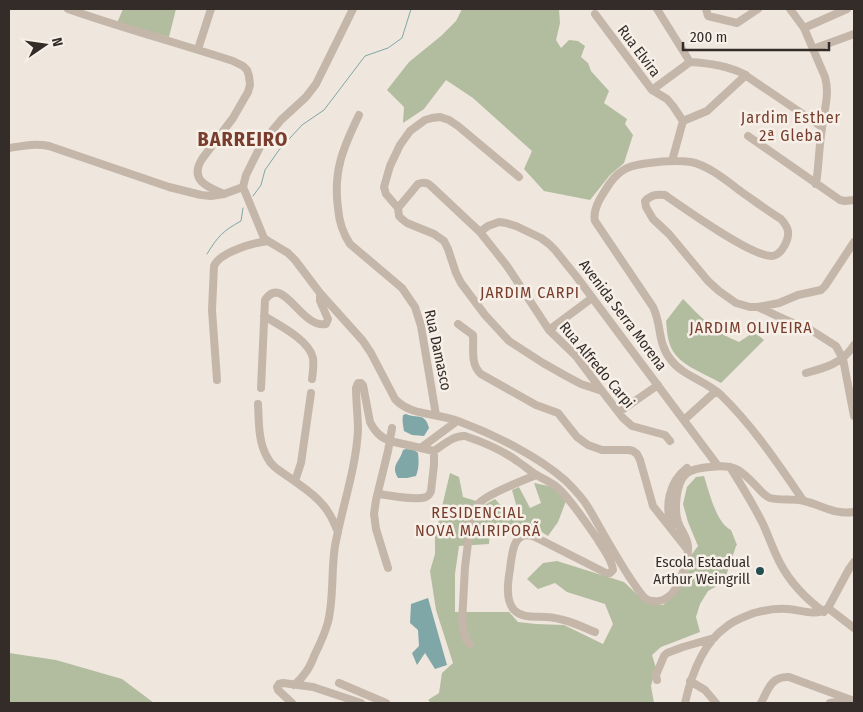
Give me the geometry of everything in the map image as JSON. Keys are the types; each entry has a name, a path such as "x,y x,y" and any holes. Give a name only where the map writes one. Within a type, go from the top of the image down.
{"street":[{"path":"68,9 88,12 244,66 249,76 250,85 248,92 198,165 197,170 201,181 206,186 224,194"},
{"path":"198,49 211,9"},
{"path":"353,9 316,84 306,97 281,120 265,139 246,176 243,187 261,232 268,242 280,248 295,260 320,293 363,341 395,399 400,404 409,409 457,420 489,434 546,466 560,475 574,488 636,586 647,599 652,601 667,599 673,592 685,564 688,551 686,537 677,520 677,497 681,481 690,471 718,466"},
{"path":"658,9 690,62 700,62 732,69 746,75 822,127"},
{"path":"706,9 708,16 737,23 758,9"},
{"path":"790,9 804,28 827,84 827,102 822,127 816,184"},
{"path":"804,28 847,9"},
{"name":"Rua Elvira","path":"595,14 652,90 690,62"},
{"path":"813,49 854,34"},
{"path":"683,121 707,111 746,75"},
{"path":"652,90 667,99 683,121 672,160"},
{"name":"Rua Damasco","path":"359,115 341,156 336,179 336,201 341,226 350,244 402,288 416,307 436,415"},
{"path":"519,177 464,130 449,120 440,117 425,120 405,137 395,154 384,186 386,194 398,208 399,216 402,219 434,234 444,241 461,283 509,341 566,376 581,384 602,391"},
{"path":"748,136 840,200 854,200"},
{"path":"9,148 41,144 169,187 200,195 224,194 243,187"},
{"path":"803,500 763,444 740,416 716,391 683,371 671,360 663,347 658,319 653,307 603,235 595,221 594,212 606,189 620,172 634,165 672,160 691,162 708,169 781,219 789,233 785,245 780,252 772,256 735,241 665,195 651,196 645,202 646,207 653,219 669,234 708,281 736,303 750,307 779,303 798,295 821,290 826,286 854,242"},
{"name":"Rua Alfredo Carpi","path":"398,208 418,184 422,182 427,183 480,232 507,266 549,330 576,356 627,422 632,426 665,435 670,441"},
{"name":"Avenida Serra Morena","path":"480,232 493,224 499,222 506,223 541,238 549,244 563,259 718,466"},
{"path":"217,380 212,310 214,266 216,261 226,254 251,244 268,242"},
{"path":"261,388 265,300 275,292 284,294 311,321 316,324 326,324 327,316 320,301 320,293"},
{"path":"549,330 592,298"},
{"path":"758,307 811,330 836,346 843,359 854,416"},
{"path":"264,316 291,332 307,348 313,358 312,379"},
{"path":"458,324 473,336 475,363 481,374 529,402 558,413 577,437 595,448 633,451 637,454 654,506 688,551"},
{"path":"806,373 825,368 843,359 854,345"},
{"path":"294,685 308,670 328,622 332,564 358,430 356,388 358,383 363,385 372,427 380,436 390,442 422,447 434,451"},
{"path":"619,412 658,385"},
{"path":"684,420 716,391"},
{"path":"295,481 301,463 311,394"},
{"path":"258,404 261,438 270,463 317,499 329,513 338,532"},
{"path":"422,447 457,420"},
{"path":"388,568 374,522 374,514 392,428"},
{"path":"434,451 455,437 465,436 517,460 536,475 559,488 594,534 613,567 612,571 606,573 531,535 522,536 512,549 508,598 511,606 521,615 558,618 595,632"},
{"path":"378,494 422,498 430,495 434,451"},
{"path":"674,531 669,519 669,496 673,484 678,474 687,468 706,463 730,467 744,474 768,497 803,500 830,510 845,513 854,512"},
{"path":"730,467 753,505 784,570 800,591 810,600 854,628"},
{"path":"470,644 466,640 462,623 465,567 473,513 485,497 536,475"},
{"path":"329,513 344,510"},
{"path":"685,703 690,681 696,667 714,638 726,626 765,610 783,608 817,613 826,610 852,572 854,562"},
{"path":"657,680 656,675 667,653 714,638"},
{"path":"308,670 313,688"},
{"path":"761,703 771,683 783,677 788,677 852,700"},
{"path":"690,681 705,690 716,703"},
{"path":"292,703 278,690 279,684 313,688 361,703"},
{"path":"339,684 386,703"},
{"path":"342,697 349,703"},
{"path":"830,703 852,700"}],"green space":[{"path":"123,9 176,9 169,37 117,23"},
{"path":"462,9 559,9 560,23 556,40 561,48 569,40 578,41 585,46 581,57 588,63 591,71 609,91 604,103 627,119 625,124 633,135 624,163 610,175 590,200 544,191 524,169 532,151 473,98 446,80 424,109 403,123 404,107 387,90 409,62 456,21"},
{"path":"683,299 708,324 730,338 739,342 754,332 764,340 721,383 685,363 670,345 666,321"},
{"path":"450,473 459,477 463,497 486,504 495,499 511,517 517,508 512,490 519,487 530,508 541,503 534,483 553,487 566,501 558,522 548,536 532,526 514,535 490,529 489,544 459,546 455,574 455,612 509,612 518,622 564,625 603,644 613,624 605,604 567,592 555,583 538,589 527,579 543,563 557,561 624,582 646,603 663,605 674,596 681,580 690,568 689,558 698,546 683,504 687,487 696,477 704,476 717,514 721,521 731,530 737,545 724,582 708,591 700,604 696,617 700,632 661,647 652,655 656,668 651,686 654,703 431,703 428,700 439,693 442,673 453,663 436,610 430,571 435,554 435,536"},
{"path":"9,653 56,660 122,679 154,703 9,703"}],"water":[{"path":"406,414 425,420 429,428 424,436 412,435 404,431 403,415"},
{"path":"403,450 414,450 418,453 417,473 416,476 398,478 395,467"},
{"path":"428,598 447,665 435,669 425,653 417,665 412,653 419,646 418,630 410,623 411,604"}],"waterway":[{"path":"253,196 261,185 265,170 279,150 302,125 324,110 365,56 388,48 402,38 411,9"},
{"path":"207,254 221,235 241,221 243,208"}],"place":[{"name":"Escola Estadual Arthur Weingrill","path":"760,571"}],"district":[{"name":"Jardim Esther 2ª Gleba","path":"791,126"},
{"name":"BARREIRO","path":"243,139"},
{"name":"JARDIM CARPI","path":"530,292"},
{"name":"JARDIM OLIVEIRA","path":"751,327"},
{"name":"RESIDENCIAL NOVA MAIRIPORÃ","path":"478,521"}]}
